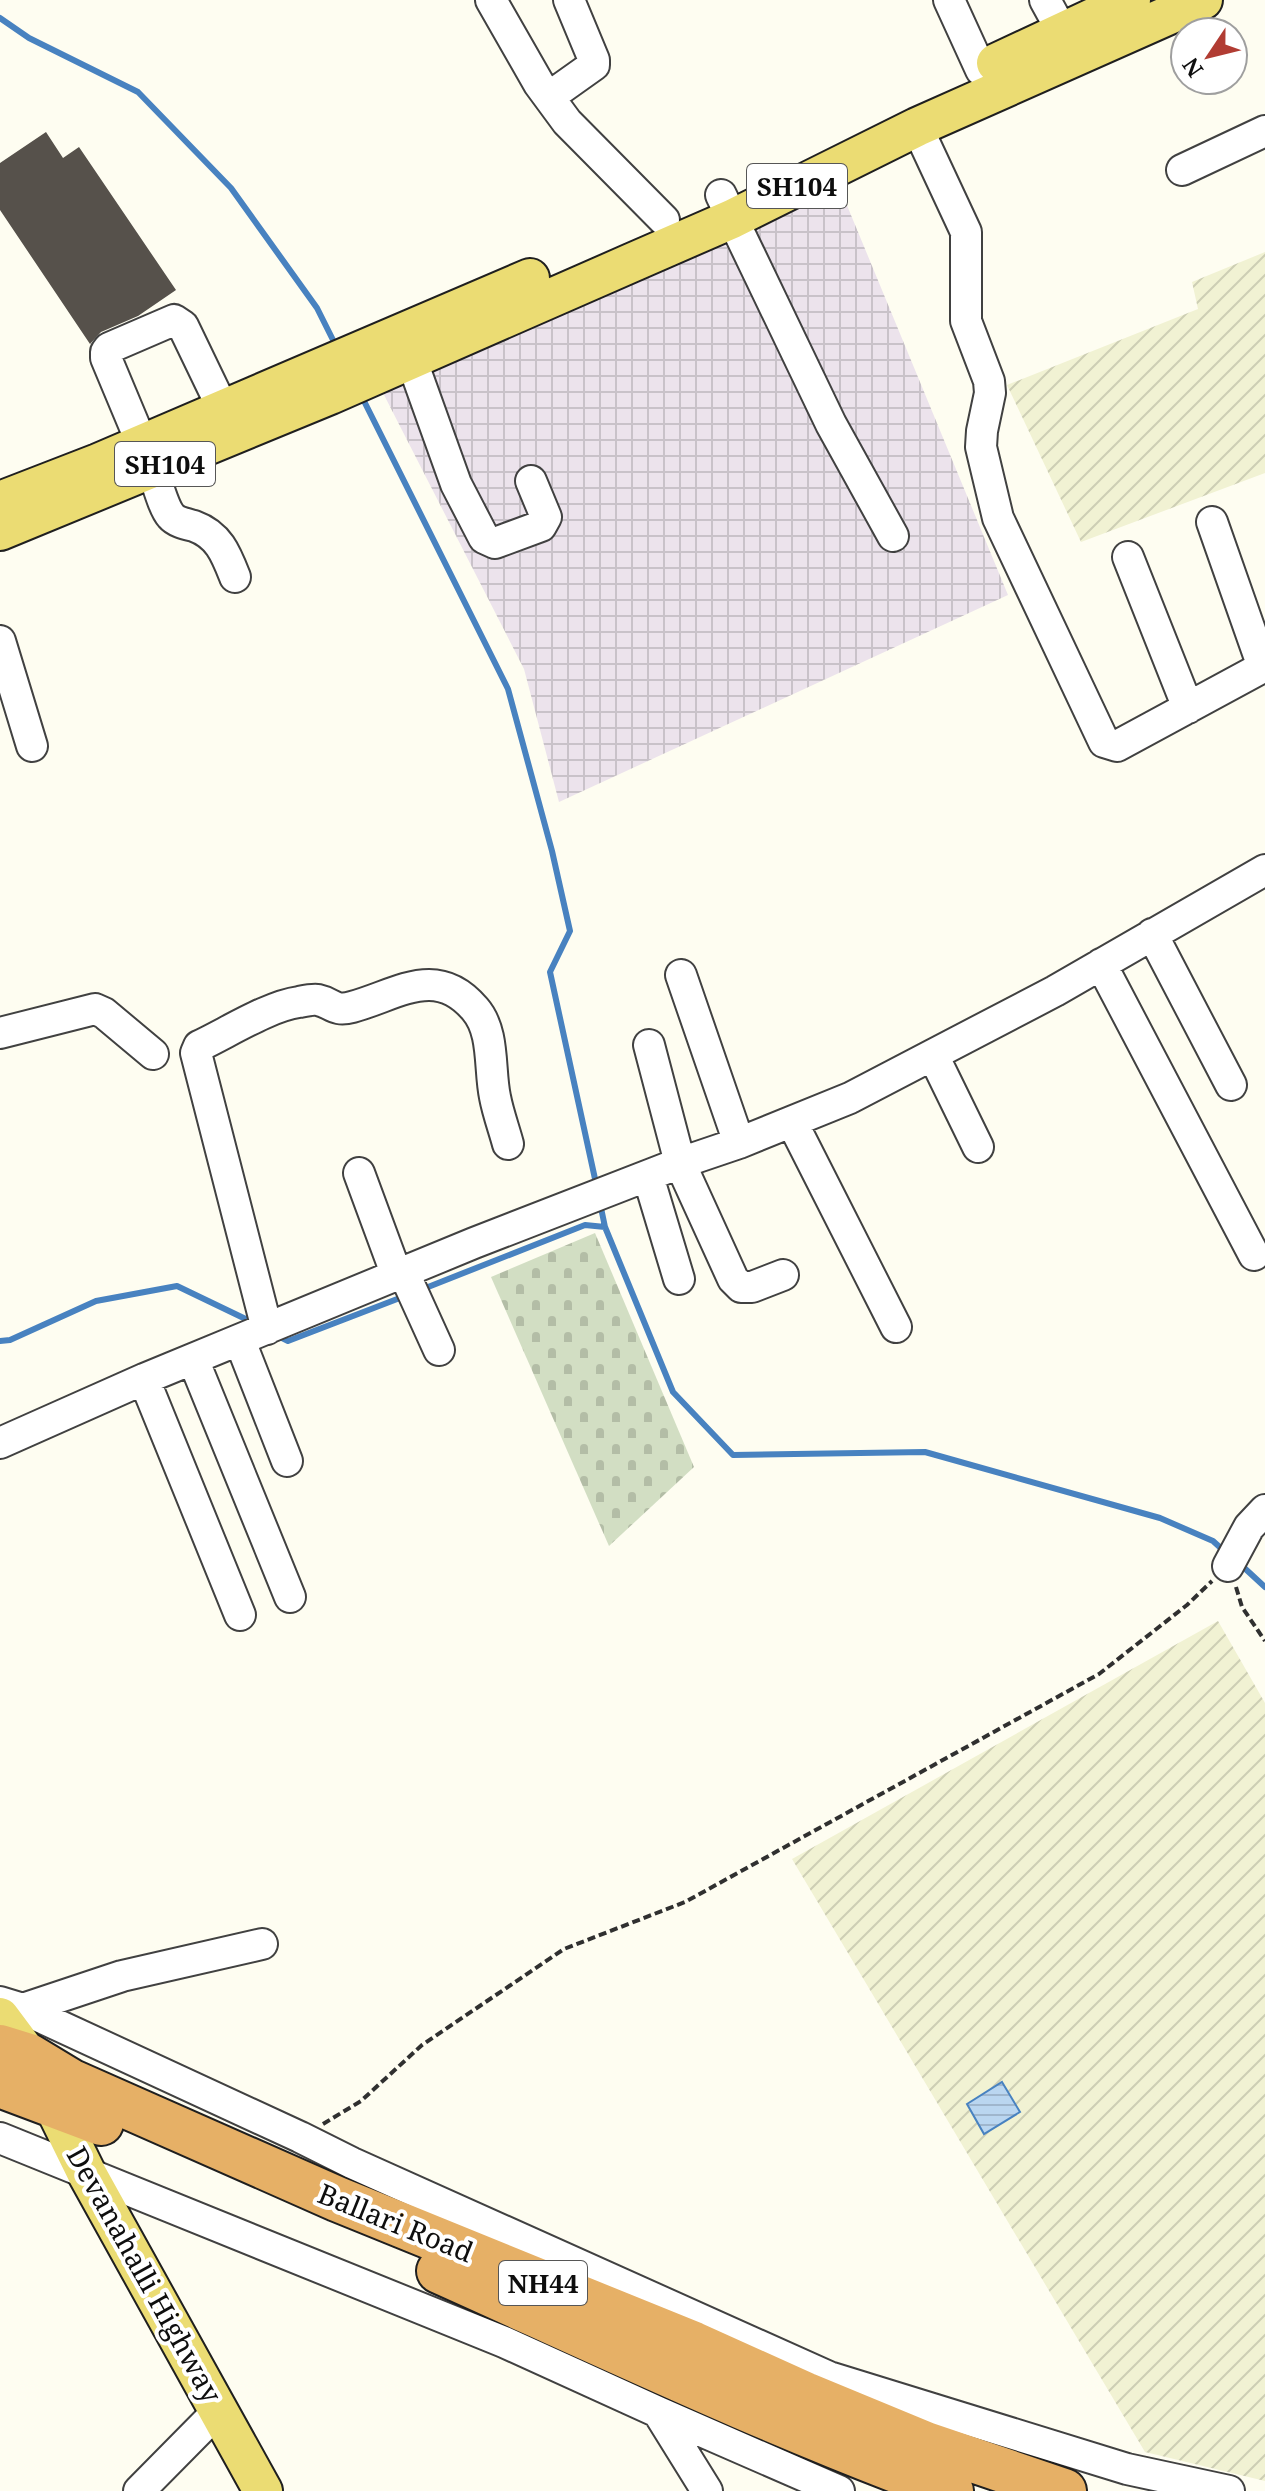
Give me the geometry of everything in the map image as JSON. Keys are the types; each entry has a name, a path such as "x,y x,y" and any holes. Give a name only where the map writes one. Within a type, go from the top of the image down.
{"highway":[{"name":"Ballari Road","path":"10,2063 53,2104 322,2219 776,2422 863,2459 951,2491"},
{"name":"Ballari Road","path":"10,2063 72,2082 344,2181 805,2394 926,2444 1064,2491"}],"main road":[{"name":"SH104","path":"395,350 664,220 726,207 981,70 1053,16 1131,0"},
{"name":"SH104","path":"0,531 147,457 917,127 1203,0"},
{"name":"SH104","path":"0,501 147,457 223,409 324,382"},
{"path":"8,2009 10,2063"},
{"name":"Devanahalli Highway","path":"53,2104 86,2172 263,2491"}],"street":[{"path":"491,0 567,122 664,220"},
{"path":"549,97 594,65 569,0"},
{"path":"949,0 981,70"},
{"path":"917,127 966,232 966,321 989,381 990,393 981,447 998,518 1104,742 1117,746 1264,667 1212,522"},
{"path":"1182,170 1265,131"},
{"path":"726,207 831,424 893,536"},
{"path":"223,409 183,326 174,320 106,352 170,515 179,522 206,531 218,541 235,577"},
{"path":"395,350 484,538 495,543 541,526 546,517 531,481"},
{"path":"1128,557 1188,708"},
{"path":"0,641 32,746"},
{"path":"0,1443 144,1379 474,1243 850,1098 1101,964 1265,870"},
{"path":"1152,934 1231,1085"},
{"path":"1101,964 1254,1255"},
{"path":"681,975 739,1143"},
{"path":"287,1461 255,1334 196,1053 199,1046 297,1002 318,1000 338,1010 415,986 436,983 459,995 476,1009 487,1030 495,1098 508,1144"},
{"path":"0,1033 95,1009 153,1054"},
{"path":"649,1045 680,1163 733,1279 741,1287 752,1287 783,1275"},
{"path":"933,1055 978,1147"},
{"path":"792,1122 896,1327"},
{"path":"359,1173 401,1274 439,1350"},
{"path":"648,1176 679,1279"},
{"path":"193,1359 290,1597"},
{"path":"144,1379 240,1615"},
{"path":"1228,1566 1249,1527 1265,1510"},
{"path":"8,2009 122,1976 262,1944"},
{"path":"8,2009 300,2137 344,2181 829,2377 1127,2469 1229,2491"},
{"path":"0,2138 504,2342 839,2491"},
{"path":"139,2491 219,2410"},
{"path":"658,2412 707,2491"}],"path":[{"path":"300,2137 361,2101 422,2045 564,1949 685,1902 1099,1674 1187,1605 1228,1566 1242,1607 1265,1641"}],"shaded area":[{"path":"839,186 1008,595 559,802 524,669 381,389"}],"green space":[{"path":"1265,252 1265,473 1081,542 1007,385 1198,309 1192,282"},
{"path":"595,1233 694,1467 609,1546 491,1277"},
{"path":"1218,1621 1265,1703 1265,2481 1145,2452 792,1859"}],"water":[{"path":"1002,2082 1020,2112 984,2134 967,2104"}],"building":[{"path":"46,132 63,158 79,147 176,290 138,316 101,332 90,344 0,210 0,163"}],"waterway":[{"path":"0,18 29,38 138,92 231,188 317,308 336,346"},
{"path":"361,395 508,689 552,851 570,931 550,972 597,1188"},
{"path":"600,1203 605,1227"},
{"path":"423,1289 585,1225 605,1227 673,1392 733,1455 925,1452 1160,1518 1213,1541 1224,1551"},
{"path":"0,1341 10,1340 96,1301 177,1286 254,1323"},
{"path":"278,1336 288,1341 405,1296"},
{"path":"1239,1563 1265,1587"}]}
